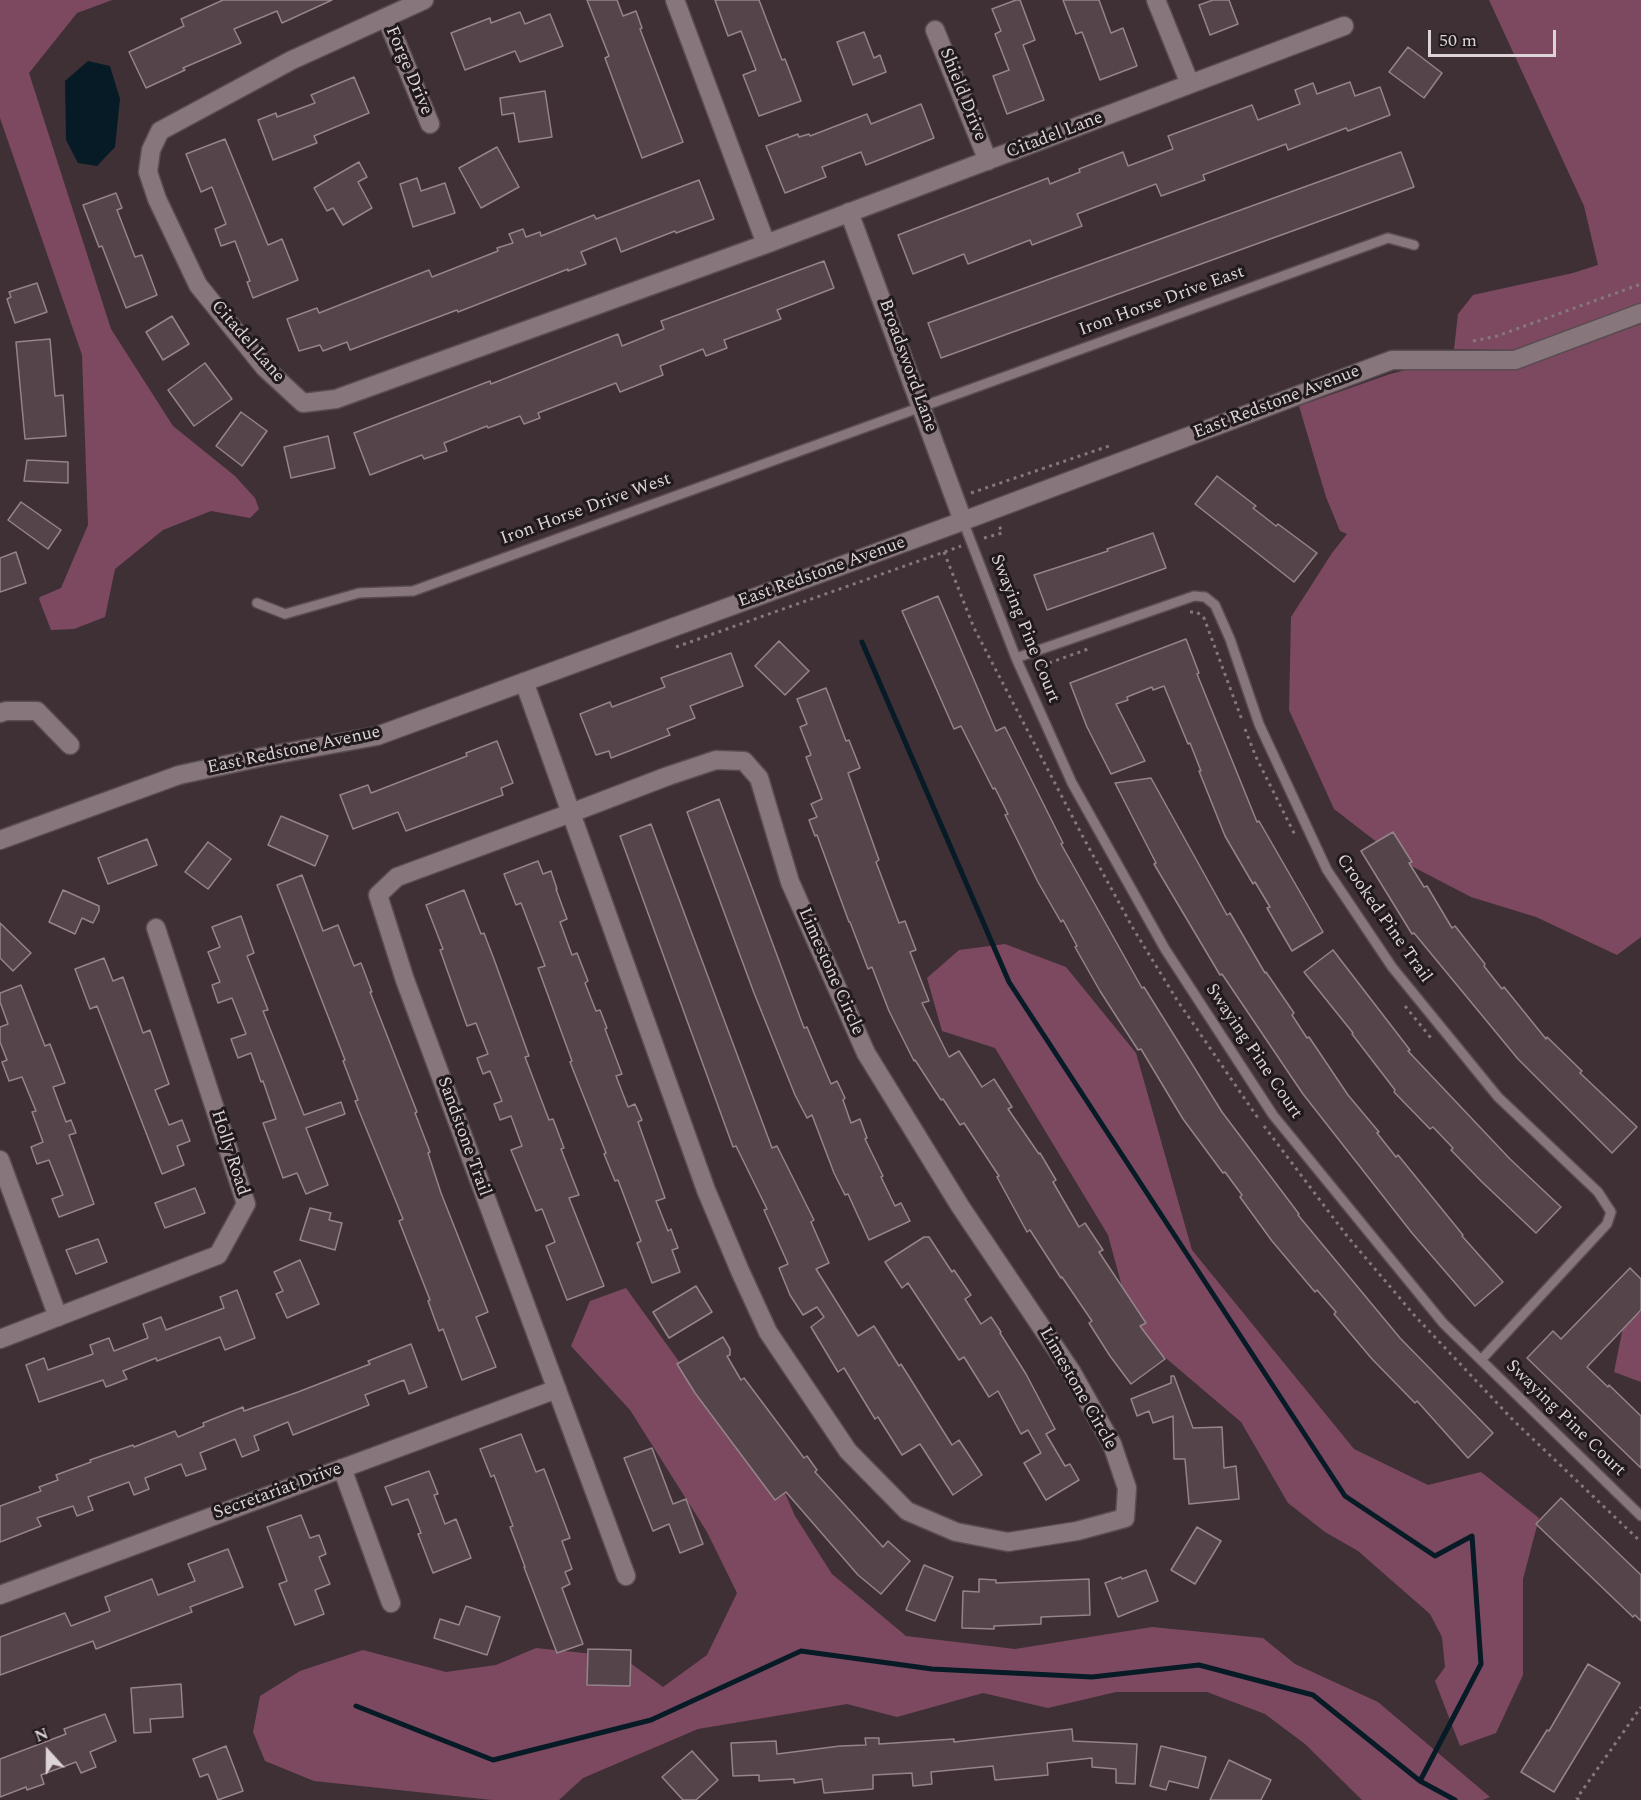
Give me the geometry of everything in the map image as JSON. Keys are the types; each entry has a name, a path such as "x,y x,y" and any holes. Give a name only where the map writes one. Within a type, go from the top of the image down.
{"street":[{"name":"Citadel Lane","path":"424,0 292,60 160,130 151,150 148,172 157,199 198,285 265,368 303,403 336,399 766,244 1344,26"},
{"path":"675,0 766,244"},
{"path":"1156,0 1190,84"},
{"name":"Forge Drive","path":"386,17 430,124"},
{"name":"Shield Drive","path":"935,30 988,161"},
{"name":"Broadsword Lane","path":"849,212 963,521"},
{"name":"East Redstone Avenue","path":"0,840 179,775 377,736 994,510 1392,360 1515,360 1641,313"},
{"name":"Limestone Circle","path":"524,682 706,1190 740,1271 768,1332 848,1451 907,1511 956,1532 1008,1542 1077,1531 1125,1518 1127,1488 1112,1444 1071,1371 960,1206 866,1053 790,882 759,778 744,761 716,760 571,813"},
{"path":"0,713 37,711 70,745"},
{"name":"Sandstone Trail","path":"571,813 397,877 378,895 405,980 626,1576"},
{"name":"Holly Road","path":"0,1339 218,1255 246,1204 156,928"},
{"path":"0,1160 58,1317"},
{"name":"Secretariat Drive","path":"0,1595 557,1389"},
{"path":"342,1468 391,1604"}],"lane":[{"name":"Iron Horse Drive East","path":"922,405 1388,238 1414,245"},
{"name":"Iron Horse Drive West","path":"257,603 285,614 359,593 413,591 922,405"},
{"name":"Swaying Pine Court","path":"963,521 1016,658 1072,783 1160,938 1273,1115 1443,1323 1641,1516"},
{"name":"Crooked Pine Trail","path":"1016,658 1194,596 1205,597 1215,605 1230,639 1259,724 1327,870 1392,967 1498,1097 1598,1192 1611,1212 1607,1224 1481,1360"}],"path":[{"path":"675,647 1002,533 994,510"},
{"path":"1579,1800 1577,1798 1641,1707"}],"shaded area":[{"path":"0,0 112,0 77,13 29,73 111,329 173,426 235,476 255,498 259,509 250,518 211,511 163,530 115,569 105,617 74,629 51,630 39,599 61,588 88,525 82,355 0,118"},
{"path":"1489,0 1641,0 1641,303 1513,350 1454,349 1458,314 1473,295 1573,273 1598,265 1584,206"},
{"path":"1641,324 1641,937 1617,955 1536,917 1471,897 1400,860 1334,809 1289,710 1291,617 1332,553 1347,534 1340,531 1326,497 1299,406 1410,369 1519,369"},
{"path":"1005,944 1066,967 1136,1053 1192,1250 1354,1449 1428,1485 1481,1472 1539,1518 1523,1579 1523,1675 1496,1733 1460,1746 1435,1681 1445,1667 1442,1637 1430,1614 1358,1551 1325,1532 1288,1503 1241,1422 1134,1331 1108,1235 995,1048 942,1031 927,978 959,950"},
{"path":"626,1288 711,1406 777,1475 795,1516 832,1574 906,1636 1015,1649 1152,1627 1263,1638 1295,1664 1378,1702 1490,1797 1483,1800 1362,1800 1305,1744 1265,1714 1207,1692 1116,1692 1048,1708 983,1693 897,1717 847,1704 698,1729 583,1778 559,1800 492,1800 314,1781 265,1761 253,1732 260,1696 300,1671 363,1650 446,1672 496,1665 536,1648 622,1657 663,1687 707,1655 737,1593 707,1532 630,1410 571,1346 590,1301"},
{"path":"1641,1312 1641,1382 1614,1372 1624,1322"}],"water":[{"path":"88,61 110,66 120,99 115,147 97,166 78,163 66,140 65,81"}],"building":[{"path":"223,0 332,0 282,23 277,11 234,29 241,43 183,68 185,70 146,88 129,52 184,26 181,19"},
{"path":"587,0 617,0 623,16 636,11 642,28 640,29 683,142 642,158 605,58 609,56"},
{"path":"715,0 759,0 782,60 785,59 801,101 759,116 743,75 756,70 741,31 728,36"},
{"path":"1020,0 1035,40 1023,45 1044,100 1007,114 993,76 1009,70 995,34 1001,31 992,9"},
{"path":"1063,0 1099,0 1111,33 1123,28 1137,66 1100,80 1082,32 1076,34"},
{"path":"1213,0 1229,0 1238,24 1210,35 1199,5"},
{"path":"520,12 525,24 550,14 563,46 520,62 515,51 465,70 451,33 490,18 491,23"},
{"path":"864,32 874,58 880,55 886,72 853,85 837,42"},
{"path":"1408,47 1442,73 1424,98 1389,72"},
{"path":"354,77 369,113 314,136 317,143 273,160 258,120 276,113 277,117 315,103 311,95"},
{"path":"1350,82 1355,96 1380,87 1390,115 1348,131 1346,128 1288,150 1286,144 1203,175 1205,180 1161,196 1156,184 1077,214 1082,226 1032,245 1030,240 968,264 964,254 913,274 898,235 1048,178 1050,184 1080,172 1079,169 1123,152 1128,166 1173,149 1168,136 1252,105 1258,120 1300,104 1295,90 1313,83 1317,94"},
{"path":"545,91 552,137 519,142 514,113 502,115 500,98"},
{"path":"921,104 934,138 866,165 861,152 822,167 826,177 785,193 766,146 798,134 799,137 809,134 810,136 867,114 871,124"},
{"path":"225,139 268,245 282,239 298,280 253,298 247,282 250,281 235,241 221,246 215,229 226,224 212,187 201,192 186,154"},
{"path":"497,147 519,187 481,208 459,168"},
{"path":"1401,152 1414,187 941,358 928,323"},
{"path":"359,162 367,177 358,182 372,208 343,225 333,208 327,211 314,188"},
{"path":"417,178 421,191 445,183 455,213 413,227 400,184"},
{"path":"699,180 714,219 621,252 616,238 581,252 586,264 350,350 347,342 323,351 320,345 299,351 287,319 317,308 319,313 429,270 432,277 498,251 497,248 513,243 509,234 523,229 526,237 540,232 541,236 594,215 596,219"},
{"path":"116,193 122,208 117,210 135,257 142,255 157,295 126,308 83,205"},
{"path":"824,261 834,288 777,310 781,319 724,340 727,348 706,356 703,349 660,366 663,375 620,392 616,383 538,413 540,418 524,424 520,416 488,428 487,426 444,443 447,451 424,459 422,455 370,475 354,433 490,381 491,384 618,334 622,346 664,329 661,321"},
{"path":"37,283 47,312 15,323 7,299 11,297 9,292"},
{"path":"172,316 189,344 163,360 146,332"},
{"path":"50,339 55,396 63,395 66,436 25,439 16,342"},
{"path":"205,363 232,399 194,426 168,390"},
{"path":"241,412 267,431 242,466 216,446"},
{"path":"328,436 335,468 291,478 284,447"},
{"path":"27,460 68,462 68,483 24,481"},
{"path":"1217,476 1256,506 1253,508 1276,526 1278,524 1317,553 1294,582 1195,504"},
{"path":"21,502 61,530 48,549 8,520"},
{"path":"1153,533 1166,568 1047,610 1034,575 1108,551 1107,549"},
{"path":"16,552 26,583 0,592 0,558"},
{"path":"938,596 996,731 1005,727 1063,843 1061,844 1142,988 1144,987 1222,1112 1298,1215 1400,1338 1493,1433 1468,1458 1417,1401 1415,1403 1372,1359 1334,1314 1336,1312 1317,1290 1315,1292 1272,1241 1240,1197 1242,1195 1183,1119 1141,1049 1138,1050 1100,991 1075,947 1077,946 1063,920 1061,922 1038,882 1005,815 1008,814 961,726 954,729 902,611"},
{"path":"1186,639 1199,673 1197,674 1257,822 1259,821 1323,932 1292,951 1267,908 1270,907 1255,882 1253,884 1225,836 1190,743 1188,744 1164,686 1153,690 1152,687 1116,704 1145,761 1111,774 1087,727 1070,683"},
{"path":"779,641 809,671 785,695 755,666"},
{"path":"731,653 743,686 690,706 695,718 667,729 670,735 611,758 609,751 596,755 580,714 610,702 612,707 665,687 661,678"},
{"path":"826,688 846,741 849,740 860,768 848,773 879,860 876,862 899,923 905,921 916,950 910,952 929,1001 922,1003 949,1057 959,1051 982,1087 994,1079 1012,1107 1008,1109 1040,1153 1056,1180 1053,1182 1079,1227 1085,1223 1103,1250 1099,1252 1146,1323 1140,1326 1165,1359 1131,1384 1110,1356 1089,1323 1092,1321 1030,1230 1027,1232 997,1177 999,1176 964,1123 960,1125 914,1061 889,1011 872,967 868,969 817,835 815,836 809,820 817,817 811,804 822,799 806,757 811,755 800,727 807,724 797,699"},
{"path":"497,741 513,783 501,788 503,795 406,831 398,812 353,829 340,795 368,785 371,793 467,756 466,753"},
{"path":"1151,778 1227,915 1230,913 1265,973 1294,1013 1292,1015 1307,1038 1309,1037 1348,1095 1379,1132 1377,1133 1396,1157 1398,1155 1462,1236 1503,1282 1475,1306 1412,1233 1303,1094 1222,974 1220,975 1154,864 1156,863 1115,783"},
{"path":"719,799 804,1028 807,1027 831,1084 837,1081 845,1098 843,1100 851,1123 860,1119 867,1138 865,1139 895,1206 901,1203 910,1221 869,1240 848,1194 845,1195 834,1173 812,1115 807,1118 795,1095 754,993 687,812"},
{"path":"281,816 328,836 315,866 268,845"},
{"path":"651,824 772,1148 777,1146 814,1220 811,1222 829,1263 816,1269 858,1336 874,1326 952,1445 959,1440 982,1475 953,1495 920,1444 902,1455 878,1417 875,1419 844,1368 838,1372 811,1327 824,1317 817,1307 803,1315 790,1295 779,1268 788,1264 764,1210 767,1209 736,1146 733,1147 620,836"},
{"path":"1393,832 1412,862 1409,863 1424,887 1427,886 1452,928 1455,926 1502,989 1504,987 1546,1039 1547,1037 1582,1071 1580,1073 1637,1127 1612,1153 1518,1059 1414,933 1412,934 1361,851"},
{"path":"147,839 157,865 108,884 98,858"},
{"path":"208,842 231,859 208,889 185,872"},
{"path":"538,861 543,874 551,871 567,919 560,922 572,955 577,953 596,1011 600,1010 607,1028 605,1029 622,1074 616,1076 628,1107 635,1104 642,1120 638,1122 665,1198 656,1201 668,1231 671,1229 678,1248 672,1250 680,1272 652,1283 637,1243 641,1241 618,1180 615,1181 604,1154 606,1153 570,1062 572,1061 538,968 545,966 521,903 516,905 504,874"},
{"path":"302,875 323,931 338,925 354,966 361,963 417,1112 415,1113 430,1152 428,1153 441,1193 488,1312 476,1317 496,1367 462,1380 443,1329 439,1331 428,1301 430,1300 399,1221 403,1219 355,1101 358,1100 343,1061 345,1060 277,885"},
{"path":"63,890 99,906 93,923 82,918 75,934 49,922"},
{"path":"464,890 495,962 529,1056 525,1057 549,1120 553,1119 564,1148 561,1149 579,1195 569,1198 604,1286 567,1300 546,1246 555,1242 542,1209 536,1211 511,1150 522,1146 511,1116 500,1120 494,1104 502,1101 490,1071 483,1074 477,1058 488,1054 476,1023 467,1026 440,950 443,949 426,905"},
{"path":"241,916 254,953 247,956 268,1010 263,1011 304,1115 341,1102 345,1114 306,1128 328,1185 306,1194 297,1173 283,1178 263,1123 276,1119 263,1081 261,1082 251,1053 238,1058 231,1039 246,1034 232,998 218,1003 212,985 220,982 208,952 220,947 212,927"},
{"path":"0,923 31,953 13,971 0,958"},
{"path":"1333,950 1410,1050 1408,1051 1510,1159 1561,1207 1536,1233 1482,1182 1451,1150 1453,1148 1433,1127 1430,1129 1394,1092 1395,1090 1353,1033 1304,972"},
{"path":"104,958 113,981 123,977 143,1033 150,1030 169,1084 155,1090 169,1125 182,1120 190,1141 177,1146 184,1165 162,1174 97,1006 90,1009 75,969"},
{"path":"21,985 45,1046 50,1044 65,1083 53,1087 66,1122 71,1120 76,1133 69,1135 94,1204 59,1217 52,1199 63,1195 49,1160 37,1164 31,1147 43,1142 32,1112 36,1111 22,1077 9,1081 2,1062 7,1060 0,1042 0,1027 8,1024 0,1002 0,993"},
{"path":"195,1188 205,1213 165,1228 155,1203"},
{"path":"310,1208 331,1213 329,1220 342,1223 335,1250 300,1240"},
{"path":"924,1237 929,1237 952,1272 954,1270 971,1295 965,1299 981,1324 991,1317 1001,1332 1055,1429 1046,1434 1065,1466 1070,1464 1079,1480 1046,1500 1024,1463 1041,1453 1028,1430 1021,1434 998,1391 989,1397 964,1357 959,1360 908,1283 902,1288 885,1262"},
{"path":"98,1239 107,1262 76,1274 66,1250"},
{"path":"300,1260 319,1304 287,1318 276,1294 283,1291 274,1272"},
{"path":"1630,1268 1641,1279 1641,1310 1587,1367 1641,1416 1641,1468 1527,1358 1553,1331 1561,1339"},
{"path":"696,1286 712,1312 669,1338 653,1312"},
{"path":"237,1290 255,1338 225,1350 220,1337 157,1361 156,1358 123,1371 127,1379 106,1387 103,1380 39,1402 26,1365 44,1358 48,1370 93,1354 90,1345 109,1338 114,1351 148,1338 143,1324 161,1317 166,1330 224,1308 220,1297"},
{"path":"723,1337 730,1349 730,1355 727,1356 741,1380 744,1378 804,1458 807,1456 817,1470 815,1472 883,1547 888,1541 910,1561 881,1594 858,1575 786,1492 775,1500 695,1393 677,1364"},
{"path":"411,1344 427,1387 409,1394 404,1380 365,1395 369,1405 293,1435 288,1422 254,1436 259,1450 242,1457 235,1439 200,1453 206,1469 186,1476 181,1464 145,1478 149,1489 134,1495 129,1482 88,1497 93,1510 77,1516 73,1506 37,1518 41,1526 0,1542 0,1506 41,1491 39,1487 58,1480 56,1475 91,1462 90,1460 133,1445 134,1447 175,1431 178,1437 204,1426 203,1423 243,1407 244,1411 298,1392 370,1364 368,1361"},
{"path":"1171,1376 1174,1376 1193,1428 1222,1427 1224,1468 1236,1466 1239,1499 1189,1504 1185,1459 1174,1459 1173,1416 1153,1423 1149,1411 1137,1416 1131,1399 1171,1383"},
{"path":"521,1434 536,1472 544,1469 570,1538 562,1541 572,1569 565,1572 570,1584 562,1588 583,1644 557,1653 524,1567 510,1527 513,1526 494,1475 491,1477 480,1449"},
{"path":"652,1448 673,1504 686,1499 703,1544 680,1553 669,1524 653,1531 624,1458"},
{"path":"429,1471 438,1494 434,1495 445,1524 456,1519 471,1558 433,1573 408,1499 392,1505 385,1487"},
{"path":"1561,1498 1641,1575 1641,1621 1635,1615 1633,1617 1536,1524"},
{"path":"301,1515 310,1538 319,1535 326,1554 319,1557 330,1584 315,1590 324,1614 295,1625 279,1584 287,1581 267,1527"},
{"path":"1197,1527 1221,1541 1195,1584 1171,1570"},
{"path":"228,1549 243,1587 190,1607 192,1612 96,1649 93,1641 0,1675 0,1637 65,1613 71,1626 110,1611 105,1597 152,1579 158,1595 195,1581 188,1564"},
{"path":"924,1565 953,1577 935,1621 906,1610"},
{"path":"1146,1570 1158,1601 1118,1617 1105,1583"},
{"path":"979,1579 996,1580 996,1583 1089,1579 1090,1615 1041,1617 1041,1624 994,1626 994,1629 962,1628 963,1591 979,1592"},
{"path":"466,1606 500,1617 487,1655 434,1638 440,1619 459,1625"},
{"path":"588,1649 631,1650 630,1686 587,1685"},
{"path":"1588,1664 1620,1683 1554,1792 1521,1772 1547,1730 1549,1731"},
{"path":"181,1684 183,1717 150,1719 151,1732 134,1733 131,1688"},
{"path":"105,1714 116,1741 90,1752 96,1767 81,1773 76,1762 41,1775 44,1784 27,1790 26,1787 0,1797 0,1759 66,1734 64,1729"},
{"path":"1072,1729 1073,1741 1137,1744 1135,1784 1116,1783 1116,1769 1092,1767 1092,1758 1047,1763 1048,1775 995,1780 993,1766 931,1772 932,1784 913,1786 912,1773 873,1775 873,1789 824,1793 822,1779 794,1783 794,1779 759,1781 759,1775 733,1776 731,1743 776,1741 777,1754 866,1745 865,1738 879,1738 879,1744 954,1739 954,1742"},
{"path":"226,1746 243,1791 218,1800 208,1774 200,1777 193,1759"},
{"path":"1161,1746 1206,1757 1198,1788 1169,1781 1166,1790 1150,1786"},
{"path":"692,1751 718,1780 696,1800 683,1800 662,1777"},
{"path":"1229,1760 1271,1780 1261,1800 1210,1800"}],"waterway":[{"path":"862,642 1009,982 1345,1496 1435,1556 1472,1536 1481,1664 1420,1781 1455,1800"},
{"path":"356,1706 493,1760 651,1720 801,1651 932,1669 1092,1677 1199,1665 1313,1695 1420,1781"}]}
